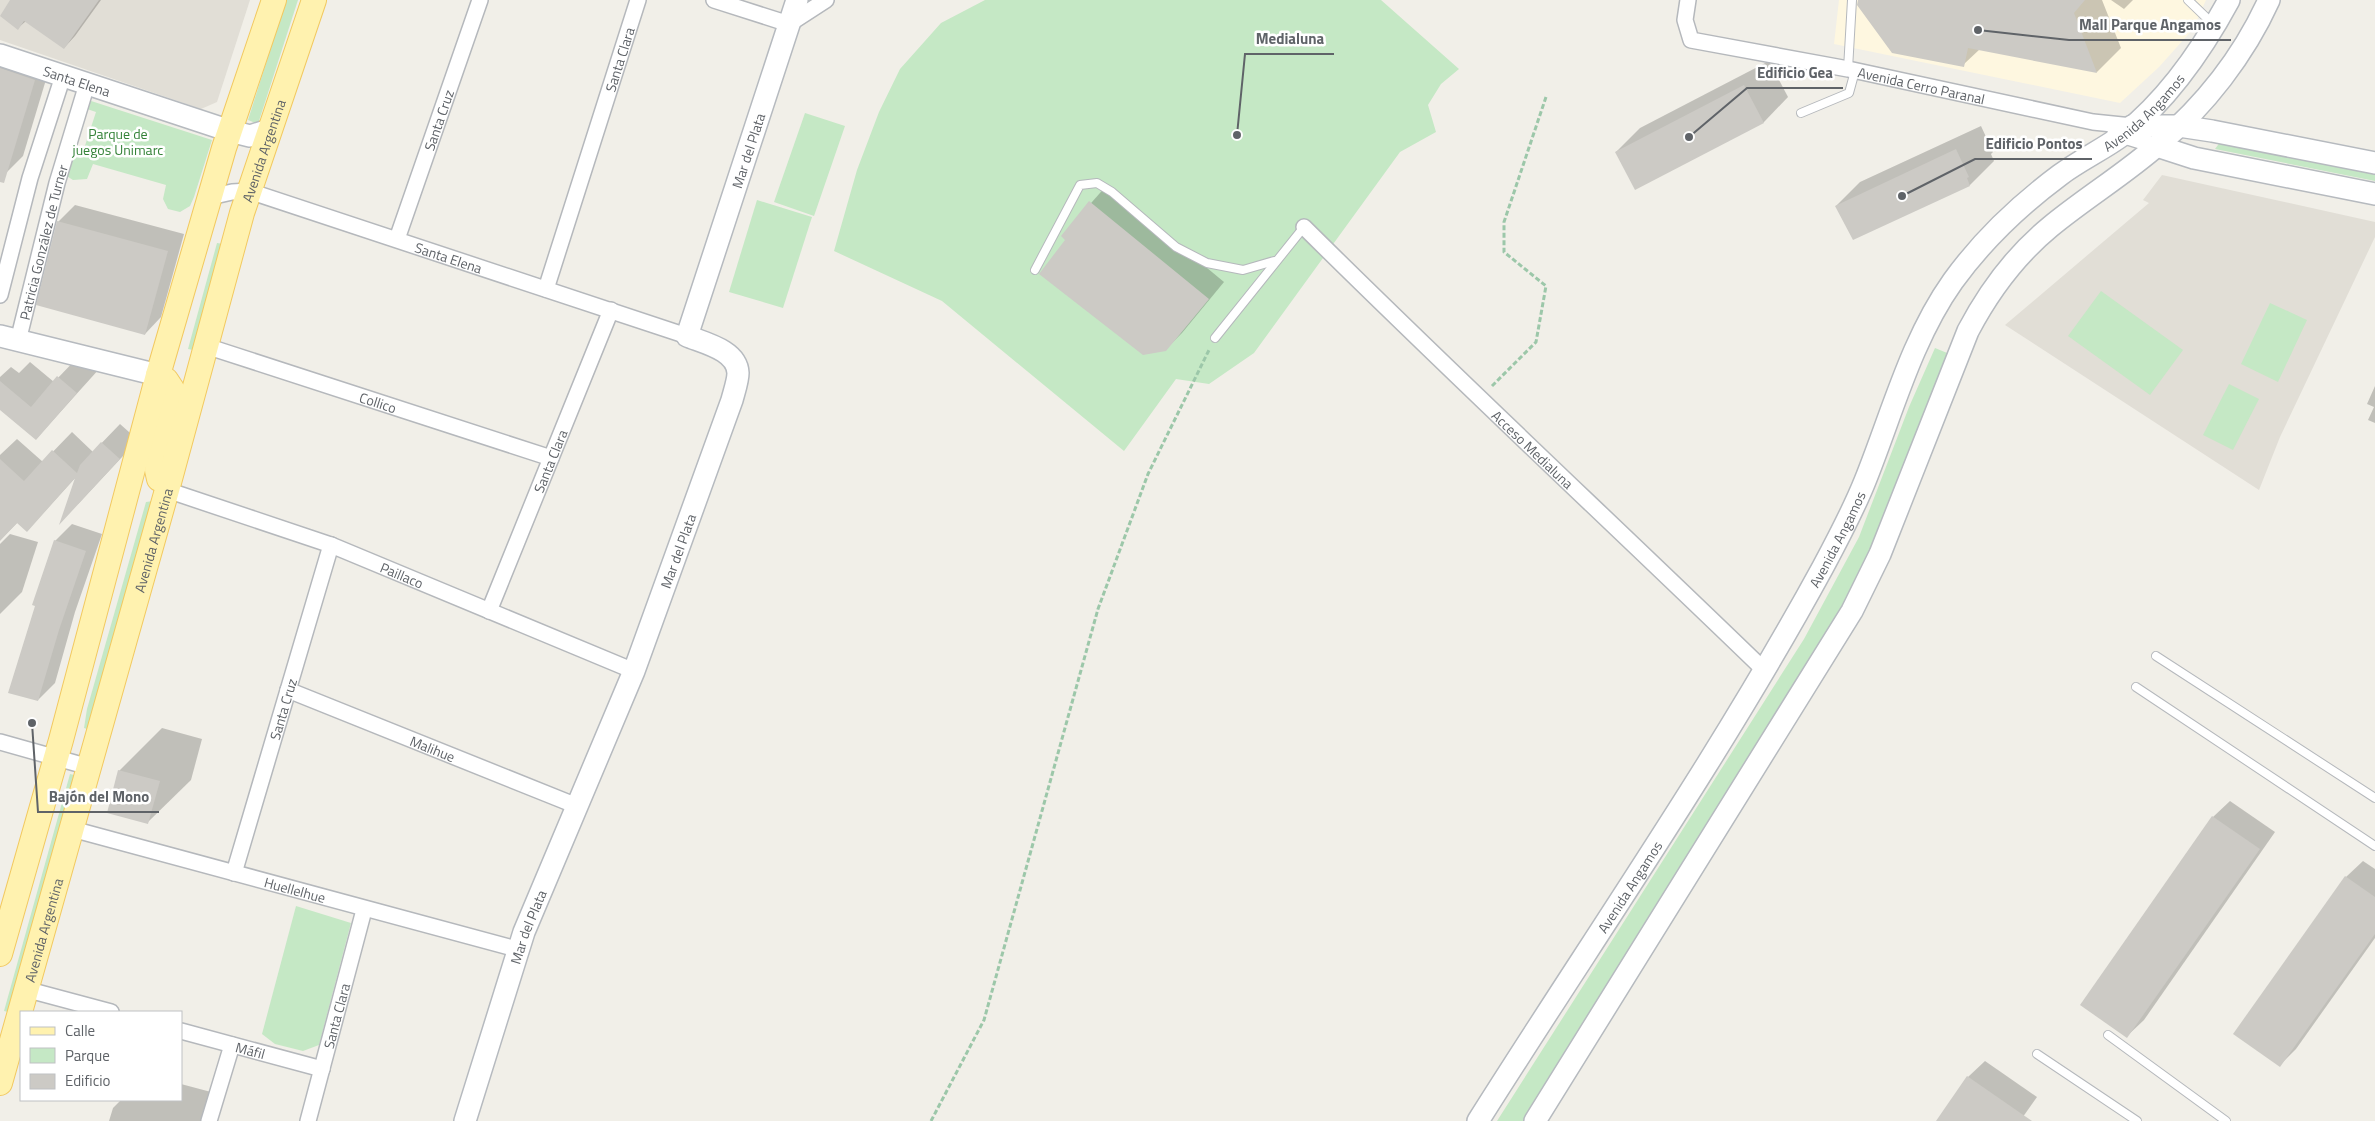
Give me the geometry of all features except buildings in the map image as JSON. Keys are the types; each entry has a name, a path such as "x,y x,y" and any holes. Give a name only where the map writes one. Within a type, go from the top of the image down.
{"main road":[{"path":"0,954 158,375 230,131 274,0"},
{"name":"Avenida Argentina","path":"0,1083 5,1044 25,989 72,830 249,191 314,0"},
{"name":"Mar del Plata","path":"464,1121 520,950 524,932 634,671 732,400 738,373 735,364 724,351 687,336 797,0"},
{"name":"Avenida Angamos","path":"1478,1121 1675,814 1764,670 1840,535 1864,483 1906,372 1928,323 1955,278 2015,212 2062,173 2127,131 2179,78 2214,28 2229,0"},
{"path":"1535,1121 1852,611 1880,554 1968,331 1982,304 2012,266 2048,228 2157,146 2200,104 2236,58 2269,0"},
{"name":"Santa Elena","path":"0,55 230,131 250,136 270,130"},
{"name":"Avenida Cerro Paranal","path":"2127,131 2179,126 2375,163"},
{"name":"Avenida Cerro Paranal","path":"2157,146 2194,158 2375,194"},
{"path":"9,339 158,375 166,380 172,389 157,470 160,484 167,490"}],"street":[{"name":"Santa Cruz","path":"397,239 480,0"},
{"name":"Santa Clara","path":"546,289 638,0"},
{"path":"714,0 789,24 826,0"},
{"name":"Avenida Cerro Paranal","path":"1688,0 1685,20 1692,40 1852,70 2094,122 2127,131 2157,146"},
{"name":"Patricia González de Turner","path":"0,295 30,178 63,76"},
{"name":"Patricia González de Turner","path":"9,339 87,84"},
{"name":"Santa Elena","path":"210,198 232,192 249,191 687,336"},
{"name":"Acceso Medialuna","path":"1304,227 1403,325 1764,670"},
{"name":"Santa Clara","path":"489,611 611,310"},
{"name":"Collico","path":"206,346 551,458"},
{"name":"Paillaco","path":"167,490 331,545 634,671"},
{"name":"Santa Cruz","path":"234,873 331,545"},
{"name":"Malihue","path":"288,690 577,806"},
{"path":"0,742 89,767"},
{"name":"Huellelhue","path":"72,830 364,910 520,950"},
{"name":"Santa Clara","path":"308,1121 364,910"},
{"path":"25,989 107,1011"},
{"name":"Máfil","path":"182,1031 322,1069"},
{"path":"209,1121 232,1045"}],"lane":[{"path":"1801,113 1849,93 1852,70 1852,0"},
{"path":"2188,0 2214,25 2214,28"},
{"path":"1035,270 1080,185 1097,183 1112,192 1176,247 1207,264 1243,270 1274,261"},
{"path":"1215,338 1274,261 1304,227"},
{"path":"2156,656 2375,798"},
{"path":"2136,687 2375,846"},
{"path":"2108,1035 2226,1121"},
{"path":"2038,1054 2138,1121"}],"path":[{"path":"1480,397 1536,342 1546,286 1504,252 1504,222 1546,97"},
{"path":"931,1121 984,1020 1101,600 1148,474 1215,338"}],"shaded area":[{"path":"0,0 250,0 217,102 201,109 0,40"},
{"path":"1839,0 2206,0 2193,29 2159,67 2120,103 1834,44"},
{"path":"2162,175 2375,222 2375,237 2280,437 2259,490 2005,325 2149,203 2143,200"}],"green space":[{"path":"286,0 298,0 258,124 248,120"},
{"path":"985,0 1381,0 1459,69 1441,84 1428,105 1436,132 1400,152 1254,353 1209,384 1176,379 1124,451 942,301 834,251 857,170 879,112 900,69 941,23"},
{"name":"Parque de juegos Unimarc","path":"88,100 212,140 190,206 180,212 168,209 163,199 166,185 93,164 87,179 73,180 65,175 69,155 81,158 96,112 84,108"},
{"path":"805,113 845,126 814,216 774,202"},
{"path":"2221,141 2375,173 2375,181 2215,149"},
{"path":"757,200 812,217 783,308 729,292"},
{"path":"217,243 229,245 198,351 188,349"},
{"path":"2101,291 2183,350 2150,395 2068,336"},
{"path":"2270,303 2307,320 2278,382 2241,364"},
{"path":"1935,348 1952,355 1849,602 1526,1121 1497,1121 1804,639 1859,537 1909,407"},
{"path":"2229,384 2259,399 2233,450 2203,435"},
{"path":"153,501 90,730 84,728 87,709 146,502"},
{"path":"70,774 78,776 12,1013 4,1011"},
{"path":"296,906 351,923 319,1045 303,1051 275,1044 262,1034"}],"place":[{"name":"Mall Parque Angamos","path":"1978,30"},
{"name":"Medialuna","path":"1237,135"},
{"name":"Edificio Gea","path":"1689,137"},
{"name":"Edificio Pontos","path":"1902,196"},
{"name":"Bajón del Mono","path":"32,723"}]}
